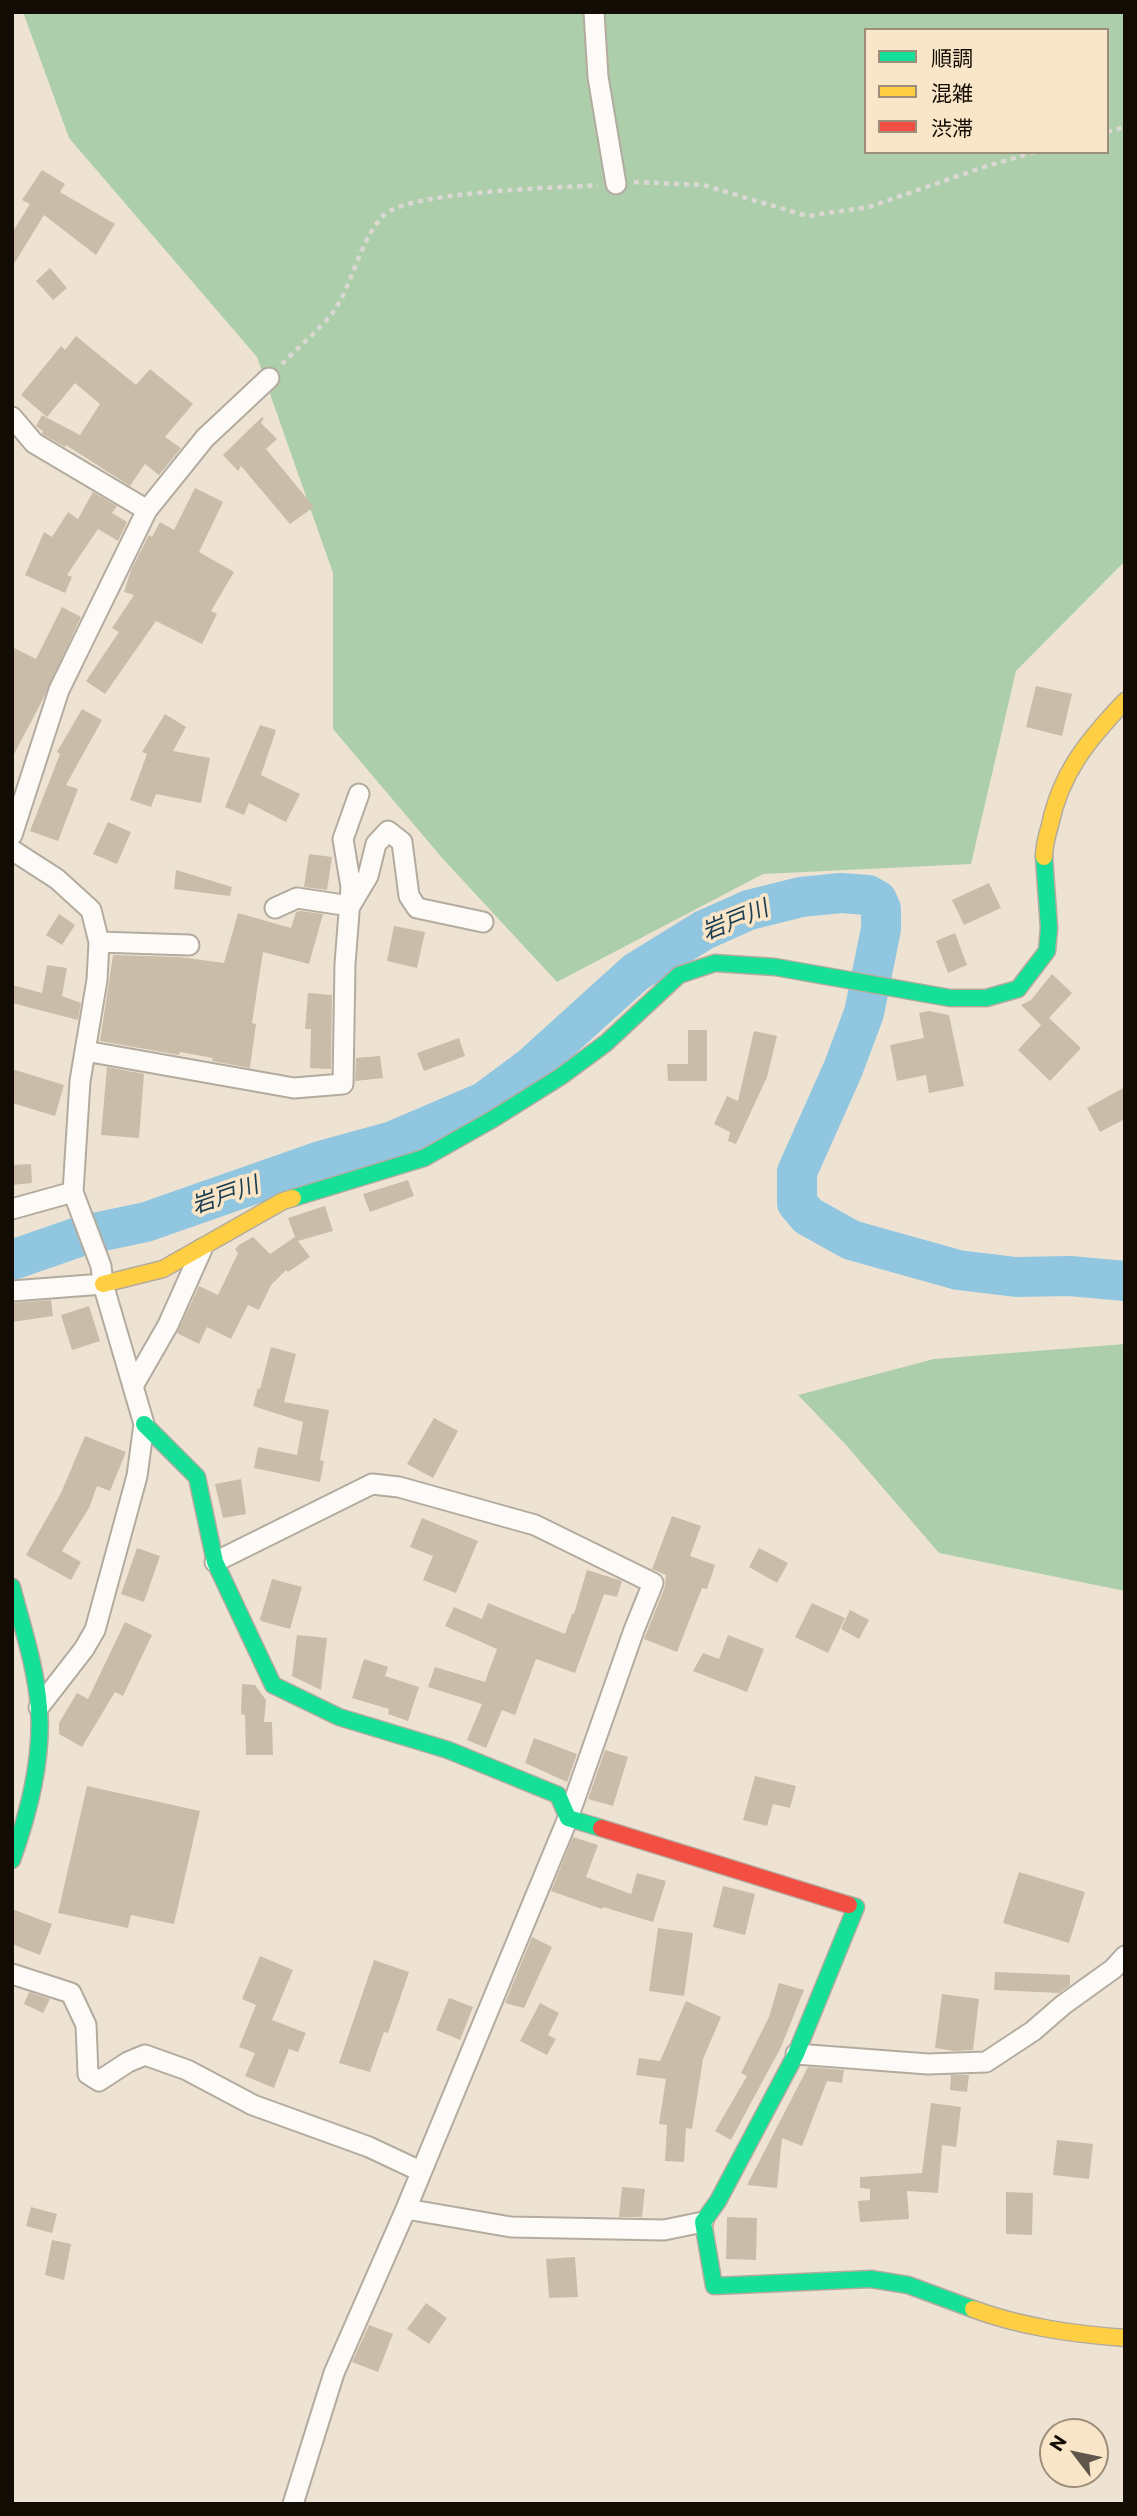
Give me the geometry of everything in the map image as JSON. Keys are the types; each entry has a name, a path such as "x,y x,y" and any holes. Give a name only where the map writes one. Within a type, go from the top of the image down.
{"main road":[{"path":"102,1275 163,1269 283,1201 424,1158 494,1119 559,1077 606,1043 679,975 715,963 775,967 950,998 986,998 1018,989 1047,951 1049,928 1044,852 1055,799 1076,758 1094,733 1125,701"},
{"path":"144,1424 197,1477 215,1562 273,1685 339,1717 448,1751 558,1795 568,1818 856,1907 796,2054 718,2201 703,2222 714,2286 871,2279 908,2285 950,2302 1025,2324 1065,2333 1125,2337"},
{"path":"12,1587 30,1655 39,1708 37,1762 24,1826 12,1860"}],"street":[{"path":"594,12 598,77 616,184"},
{"path":"12,835 59,690 148,510 205,438 269,377"},
{"path":"12,417 34,443 148,510"},
{"path":"85,1051 294,1088 344,1084 345,964 351,887 343,839 359,794"},
{"path":"349,906 368,876 376,844 388,831 402,842 409,896 417,908 483,922"},
{"path":"12,850 57,879 91,910 99,942 97,980 80,1081 73,1192 102,1275 144,1424 137,1476 95,1630 84,1649 39,1708"},
{"path":"275,908 297,898 349,906"},
{"path":"99,942 189,945"},
{"path":"12,1209 73,1192"},
{"path":"133,1386 168,1325 202,1249"},
{"path":"12,1291 102,1275"},
{"path":"215,1562 372,1484 399,1487 536,1525 653,1583 568,1818 406,2209 334,2373 293,2504"},
{"path":"796,2054 928,2064 986,2062 1032,2031 1113,1969 1125,1956"},
{"path":"12,1975 71,1993 86,2025 88,2074 99,2081 128,2062 145,2055 187,2070 253,2105 369,2147 420,2171"},
{"path":"406,2209 511,2227 664,2230 703,2222"}],"path":[{"path":"269,377 334,311 384,214 413,203 457,194 616,184 703,185 807,216 869,207 1028,154"}],"green space":[{"path":"23,12 1125,12 1125,561 1016,671 971,864 763,874 557,982 443,859 333,729 333,573 257,357 69,138"},
{"path":"1125,1344 1125,1591 939,1553 846,1445 798,1395 934,1359"}],"building":[{"path":"42,170 65,184 60,192 115,224 96,255 44,215 12,267 12,233 30,204 22,200"},
{"path":"50,268 67,288 53,300 36,281"},
{"path":"76,336 136,385 150,369 193,404 165,437 181,448 159,475 145,464 130,486 66,445 65,447 42,434 43,431 36,426 42,415 80,435 100,404 75,383 47,417 21,395 61,346 65,350"},
{"path":"264,418 261,423 277,439 266,449 314,507 290,524 241,466 238,471 223,455"},
{"path":"195,488 223,502 199,552 234,572 211,611 217,614 202,644 156,621 105,694 86,681 119,632 112,628 134,595 124,592 131,570 149,535 152,537 160,522 174,530"},
{"path":"93,492 117,506 112,513 127,522 118,541 98,529 67,575 72,577 65,593 25,575 44,532 52,537 68,512 78,519"},
{"path":"62,607 81,617 12,758 12,647 36,659"},
{"path":"1036,686 1072,694 1062,736 1026,727"},
{"path":"82,709 102,720 66,785 78,789 58,841 30,831 60,754 57,752"},
{"path":"165,714 186,727 173,751 210,758 201,803 156,794 151,807 130,800 147,754 142,752"},
{"path":"260,725 276,730 261,775 300,794 286,822 249,803 244,815 225,807"},
{"path":"108,822 131,832 117,864 93,854"},
{"path":"309,854 332,857 327,890 304,887"},
{"path":"176,870 232,887 230,896 174,889"},
{"path":"989,883 1001,908 964,925 952,900"},
{"path":"296,912 323,914 309,964 263,952 252,1023 256,1024 250,1068 180,1052 179,1055 100,1041 113,955 179,957 224,963 238,913 291,928"},
{"path":"59,914 75,925 62,945 46,935"},
{"path":"394,926 425,932 417,968 387,961"},
{"path":"955,933 967,965 948,973 936,941"},
{"path":"47,965 67,968 62,996 81,1003 78,1020 12,1003 12,985 42,993"},
{"path":"1052,974 1072,993 1049,1018 1081,1048 1050,1081 1018,1050 1041,1025 1021,1005 1031,1000"},
{"path":"308,993 332,995 331,1069 310,1068 311,1029 305,1029"},
{"path":"929,1011 949,1015 964,1086 929,1093 926,1075 897,1081 890,1045 924,1038 919,1013"},
{"path":"688,1030 707,1030 707,1081 668,1081 667,1064 688,1064"},
{"path":"754,1031 777,1036 767,1077 736,1144 728,1141 730,1132 714,1124 727,1096 738,1101"},
{"path":"459,1038 465,1056 424,1071 417,1053"},
{"path":"380,1056 383,1078 355,1081 356,1058"},
{"path":"107,1067 144,1074 139,1138 101,1135"},
{"path":"12,1069 64,1085 55,1116 12,1103"},
{"path":"1125,1087 1125,1119 1100,1132 1087,1108"},
{"path":"31,1164 32,1183 12,1185 12,1165"},
{"path":"408,1180 414,1196 370,1212 363,1194"},
{"path":"325,1206 333,1231 298,1241 310,1257 288,1272 286,1270 271,1285 259,1310 248,1305 231,1339 207,1327 199,1344 177,1333 199,1286 218,1295 238,1253 235,1249 239,1245 253,1237 270,1254 295,1237 288,1218"},
{"path":"51,1300 53,1316 12,1322 12,1303"},
{"path":"89,1306 100,1341 72,1350 61,1315"},
{"path":"271,1347 296,1354 284,1402 329,1410 320,1460 324,1461 320,1482 254,1468 258,1447 297,1455 303,1422 253,1406"},
{"path":"434,1418 458,1431 433,1478 407,1464"},
{"path":"85,1436 126,1452 110,1491 97,1486 89,1508 62,1551 81,1562 71,1580 26,1555 61,1493"},
{"path":"241,1479 246,1514 223,1518 215,1484"},
{"path":"672,1516 701,1526 690,1556 715,1565 707,1589 702,1588 677,1652 644,1639 665,1587 666,1575 652,1569"},
{"path":"422,1518 478,1541 456,1593 423,1580 433,1556 410,1547"},
{"path":"137,1548 160,1556 144,1602 121,1594"},
{"path":"759,1548 788,1563 777,1583 749,1567"},
{"path":"587,1570 622,1581 617,1597 604,1594 575,1673 536,1659 515,1715 502,1710 486,1748 467,1740 482,1704 428,1687 435,1667 485,1682 497,1649 445,1626 454,1607 482,1619 488,1603 565,1634"},
{"path":"272,1579 302,1587 290,1629 260,1619"},
{"path":"812,1603 845,1618 828,1653 795,1637"},
{"path":"850,1610 869,1620 859,1639 841,1629"},
{"path":"125,1622 152,1635 123,1696 115,1692 82,1747 59,1734 59,1723 77,1693 88,1699"},
{"path":"297,1635 327,1638 321,1690 292,1676"},
{"path":"728,1635 764,1649 747,1692 693,1671 703,1653 719,1659"},
{"path":"364,1659 388,1667 385,1676 419,1687 408,1721 388,1714 389,1709 352,1698"},
{"path":"242,1684 255,1685 266,1700 264,1722 272,1722 273,1755 246,1755 245,1715 241,1714"},
{"path":"534,1738 577,1754 567,1782 525,1763"},
{"path":"605,1750 628,1757 613,1806 588,1799"},
{"path":"755,1776 796,1786 790,1808 773,1804 767,1826 743,1820"},
{"path":"87,1786 200,1811 174,1924 131,1915 128,1928 58,1913"},
{"path":"573,1837 598,1845 586,1877 631,1894 637,1873 666,1881 653,1922 603,1907 602,1909 551,1891"},
{"path":"1019,1872 1085,1892 1069,1943 1003,1923"},
{"path":"723,1886 755,1894 745,1935 713,1927"},
{"path":"12,1909 52,1924 40,1955 12,1944"},
{"path":"658,1928 693,1933 684,1996 649,1991"},
{"path":"532,1937 552,1947 524,2008 505,2003"},
{"path":"260,1956 293,1970 272,2020 306,2033 298,2052 289,2049 274,2088 245,2076 255,2053 239,2047 256,2005 242,1999"},
{"path":"374,1960 409,1972 388,2033 384,2032 370,2072 339,2063"},
{"path":"995,1972 1070,1975 1070,1985 1059,1993 994,1990"},
{"path":"779,1983 804,1990 781,2047 731,2140 715,2131 747,2076 741,2073 769,2017"},
{"path":"29,1992 50,1999 43,2013 24,2004"},
{"path":"942,1994 979,1999 973,2050 935,2048"},
{"path":"449,1998 473,2007 460,2040 436,2030"},
{"path":"686,2001 721,2017 703,2059 692,2129 686,2128 684,2162 665,2161 667,2125 659,2124 666,2079 636,2075 639,2058 660,2061"},
{"path":"540,2003 559,2013 548,2035 556,2039 547,2055 520,2041"},
{"path":"808,2067 844,2070 842,2083 827,2081 802,2146 782,2138 777,2188 747,2185"},
{"path":"951,2075 969,2075 967,2092 950,2090"},
{"path":"931,2103 961,2107 956,2147 942,2145 938,2193 907,2191 909,2219 860,2222 858,2201 870,2200 870,2189 860,2188 860,2177 922,2173"},
{"path":"1057,2140 1093,2144 1089,2179 1053,2175"},
{"path":"622,2187 645,2189 642,2217 619,2217"},
{"path":"1006,2192 1033,2193 1032,2235 1006,2234"},
{"path":"31,2207 57,2214 52,2233 26,2226"},
{"path":"727,2217 757,2218 756,2260 726,2259"},
{"path":"52,2240 71,2244 64,2280 45,2275"},
{"path":"575,2257 578,2297 549,2298 546,2259"},
{"path":"426,2303 447,2318 429,2344 407,2329"},
{"path":"369,2325 393,2334 378,2372 352,2362"}],"waterway":[{"name":"岩戸川","path":"12,1260 84,1235 146,1222 320,1161 393,1141 484,1102 531,1067 636,972 704,930 749,910 801,897 841,893 868,895 877,900 881,909 881,929 864,1013 843,1069 797,1172 797,1203 808,1216 851,1240 958,1270 1016,1277 1070,1276 1125,1281"}],"traffic: fast":[{"path":"293,1198 424,1158 560,1077 606,1043 679,975 715,963 775,967 950,998 986,998 1018,989 1047,951 1049,928 1044,857"},
{"path":"144,1424 197,1477 215,1562 273,1685 339,1717 448,1750 558,1795 568,1818 601,1828"},
{"path":"12,1587 35,1677 40,1727 37,1766 12,1860"},
{"path":"849,1905 856,1907 796,2054 718,2201 703,2222 714,2286 871,2279 908,2285 973,2309"}],"traffic: slow":[{"path":"1044,857 1055,806 1069,772 1088,743 1125,701"},
{"path":"103,1284 163,1269 283,1201 293,1198"},
{"path":"973,2309 1048,2329 1125,2338"}],"traffic: jam":[{"path":"601,1828 849,1905"}]}
